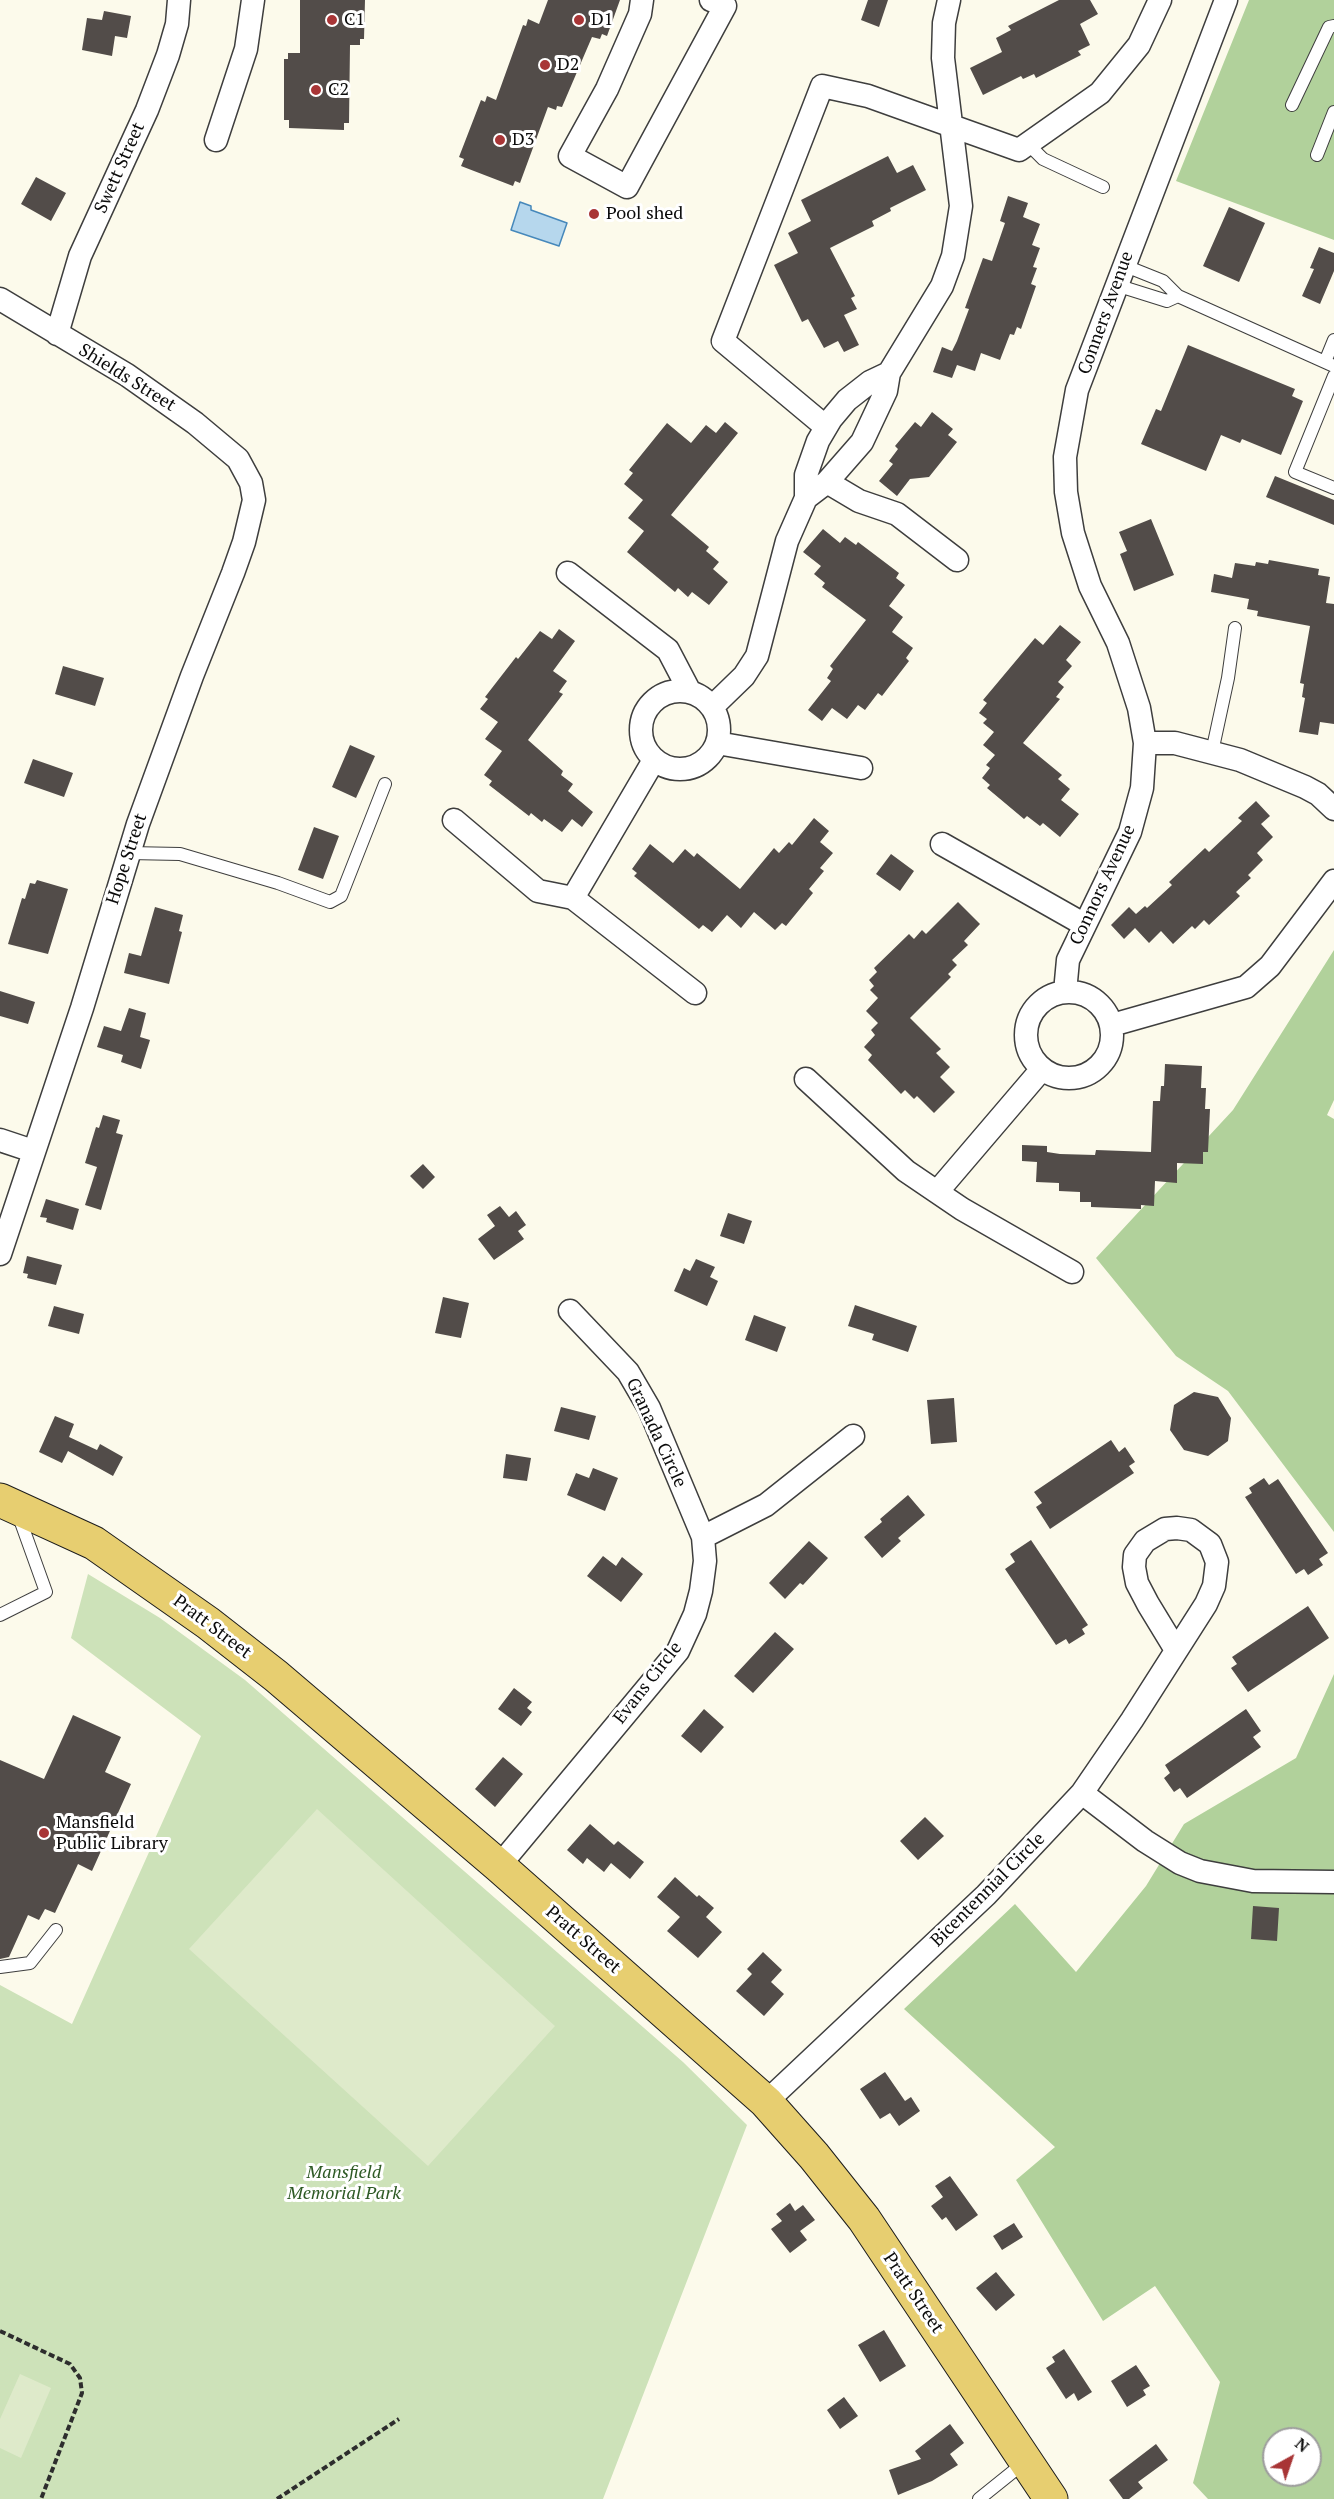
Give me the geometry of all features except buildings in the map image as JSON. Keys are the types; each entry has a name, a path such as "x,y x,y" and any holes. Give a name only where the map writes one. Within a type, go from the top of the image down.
{"main road":[{"name":"Pratt Street","path":"8,1504 94,1543 208,1623 276,1676 499,1866 766,2102 814,2156 864,2219 1051,2499"}],"street":[{"name":"Swett Street","path":"57,334 80,256 147,110 168,55 177,24 179,0"},
{"path":"216,140 246,49 253,0"},
{"path":"642,0 640,14 607,89 570,156 627,187 725,6 711,0"},
{"path":"806,498 827,482 862,442 886,391 889,373 942,286 953,256 961,206 943,58 949,0"},
{"path":"826,427 723,341 822,86 868,96 1019,150 1100,93 1139,45 1160,0"},
{"name":"Conners Avenue","path":"1145,743 1140,708 1113,633 1090,586 1073,533 1066,492 1065,457 1077,390 1119,275 1226,0"},
{"name":"Shields Street","path":"0,298 167,402 238,459 244,468"},
{"path":"712,707 744,676 758,656 787,541 806,498 806,475 810,459 826,427 848,400 870,382 889,373"},
{"name":"Hope Street","path":"0,1254 82,1008 129,853 192,676 244,542 254,500 251,483 244,468"},
{"path":"827,482 860,501 897,514 957,560"},
{"path":"568,573 668,650 690,692"},
{"path":"679,690 690,692 699,695 712,707 718,719 720,731 711,754 702,763 677,770 665,767 654,760 642,743 641,722 645,712 659,696 679,690"},
{"path":"717,743 861,768"},
{"path":"1145,743 1175,743 1240,760 1305,787 1318,794 1334,809"},
{"name":"Connors Avenue","path":"1065,992 1068,960 1130,832 1142,788 1145,743"},
{"path":"573,898 654,760"},
{"path":"454,820 538,891 573,898 695,993"},
{"path":"942,844 1085,925"},
{"path":"1112,1025 1246,987 1270,966 1334,881"},
{"path":"1065,992 1089,996 1100,1004 1112,1025 1111,1049 1106,1060 1098,1069 1076,1078 1064,1078 1042,1069 1032,1058 1027,1044 1026,1030 1030,1016 1039,1004 1051,995 1065,992"},
{"path":"937,1192 1042,1069"},
{"path":"806,1079 906,1171 937,1192 1072,1272"},
{"path":"0,1140 33,1151"},
{"name":"Granada Circle","path":"570,1311 628,1372 649,1408 703,1537"},
{"path":"703,1537 766,1505 853,1436"},
{"name":"Bicentennial Circle","path":"766,2102 986,1895 1082,1793 1176,1650 1206,1604 1214,1586 1217,1562 1210,1544 1191,1530 1177,1528 1165,1529 1144,1541 1135,1555 1134,1567 1137,1583 1176,1650"},
{"name":"Evans Circle","path":"499,1866 678,1651 695,1614 701,1591 705,1561 703,1537"},
{"path":"1082,1793 1145,1841 1180,1863 1200,1871 1253,1881 1334,1882"}],"lane":[{"path":"1292,105 1329,27 1334,26"},
{"path":"1317,156 1334,112"},
{"path":"1028,144 1050,163 1103,187"},
{"path":"1119,275 1167,301 1178,296"},
{"path":"1119,275 1163,281 1178,296 1330,364 1334,340"},
{"path":"1334,376 1295,472 1334,488"},
{"path":"1212,752 1228,678 1235,628"},
{"path":"129,853 180,854 278,883 330,902 341,896 385,784"},
{"path":"0,1615 46,1593 8,1504"},
{"path":"0,1967 30,1963 56,1930"},
{"path":"979,2499 1026,2461"}],"path":[{"path":"0,2331 70,2364 80,2378 82,2393 41,2499"},
{"path":"277,2499 399,2419"}],"green space":[{"path":"1249,0 1334,0 1334,240 1176,181"},
{"path":"1334,950 1334,1100 1327,1115 1334,1119 1334,1532 1228,1391 1176,1356 1096,1258 1233,1110"},
{"name":"Mansfield Memorial Park","path":"88,1574 160,1618 245,1680 683,2062 747,2125 603,2499 0,2499 0,1985 72,2024 201,1736 71,1638"},
{"path":"1334,1674 1334,2499 1208,2499 1193,2483 1220,2382 1155,2286 1103,2321 1016,2180 1055,2147 904,2009 1015,1904 1076,1972 1146,1886 1184,1824 1296,1758"},
{"path":"317,1809 555,2026 428,2166 189,1949"},
{"path":"20,2374 51,2388 21,2458 0,2448 0,2419"}],"water":[{"path":"520,202 531,206 531,210 567,223 559,246 511,230"}],"place":[{"name":"C1","path":"332,20"},
{"name":"D1","path":"579,20"},
{"name":"D2","path":"545,65"},
{"name":"C2","path":"316,90"},
{"name":"D3","path":"500,140"},
{"name":"Pool shed","path":"594,214"},
{"name":"Mansfield Public Library","path":"44,1833"}]}
